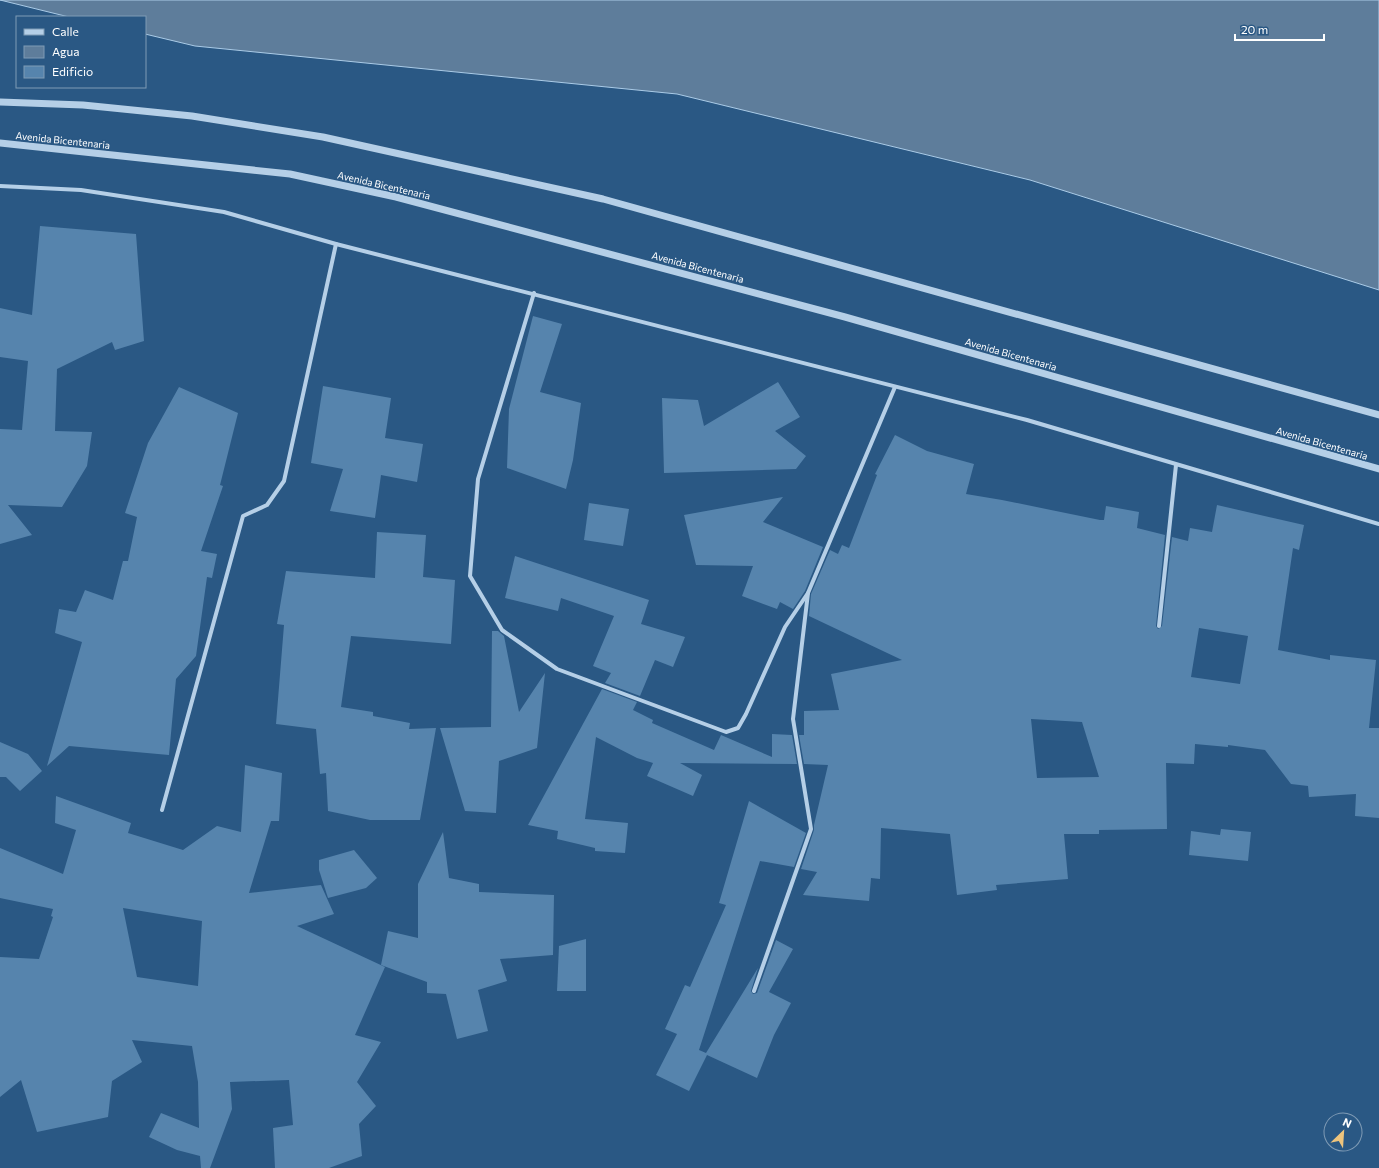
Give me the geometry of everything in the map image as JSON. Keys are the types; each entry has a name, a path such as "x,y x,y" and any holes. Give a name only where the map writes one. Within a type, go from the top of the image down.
{"street":[{"path":"0,102 83,105 192,116 322,137 603,199 1379,415"},
{"name":"Avenida Bicentenaria","path":"0,143 290,174 396,197 845,317 1379,469"},
{"path":"0,186 80,190 224,212 336,244 534,293 1027,420 1379,524"},
{"path":"162,810 243,516 267,505 284,481 336,244"},
{"path":"534,293 478,479 470,576 502,630 557,669 726,732 738,728 746,714 785,627 808,593 895,387"},
{"path":"1159,626 1176,465"},
{"path":"754,991 811,829 793,720 808,593"}],"water":[{"path":"0,0 1379,0 1379,290 1030,180 677,94 195,46 146,34 146,16 65,16"}],"building":[{"path":"40,226 136,234 144,341 115,350 112,342 57,369 55,431 92,432 87,466 62,507 8,505 32,535 0,544 0,429 22,430 28,361 0,357 0,308 32,315"},
{"path":"533,316 562,324 540,392 581,403 573,460 566,489 507,468 509,409"},
{"path":"778,382 800,417 775,431 806,456 796,469 664,473 662,398 698,400 704,426"},
{"path":"323,386 391,398 385,438 423,444 417,482 381,475 375,518 330,511 343,469 311,463"},
{"path":"179,387 238,413 220,485 223,486 201,551 217,554 212,578 207,577 196,656 176,679 169,755 69,746 47,766 82,642 55,633 59,609 76,612 85,590 113,600 123,561 128,561 137,517 125,513 148,443"},
{"path":"895,435 927,451 974,464 966,494 1100,520 1104,520 1106,506 1139,512 1137,528 1165,535 1156,626 1158,629 1162,626 1172,537 1188,541 1190,528 1212,532 1217,505 1304,525 1299,550 1293,548 1278,650 1330,660 1330,655 1376,660 1369,728 1379,728 1379,818 1355,816 1356,794 1309,797 1308,786 1291,784 1265,750 1228,745 1228,747 1195,744 1194,764 1166,763 1167,829 1099,830 1099,834 1064,834 1068,879 996,885 997,890 957,895 950,834 881,828 880,879 871,878 869,901 803,895 817,872 801,869 814,830 828,765 804,764 799,735 804,735 804,711 839,710 831,674 902,660 809,616 811,594 830,550 838,554 842,545 849,548 877,475 875,474","holes":["1199,628 1248,636 1240,684 1191,677","1031,719 1082,722 1099,777 1037,778"]},
{"path":"783,497 763,522 823,547 805,591 793,609 780,602 777,609 742,596 753,566 696,565 684,515"},
{"path":"589,503 629,509 623,546 584,540"},
{"path":"377,532 426,535 423,577 455,580 451,644 351,636 341,707 373,712 373,716 410,723 409,729 436,728 420,820 370,820 328,811 326,773 320,774 316,729 276,724 284,625 277,624 286,571 375,578"},
{"path":"515,556 649,600 641,624 685,637 673,667 655,660 640,696 605,683 611,673 593,666 614,616 561,598 558,611 505,598"},
{"path":"492,631 498,631 504,636 519,712 545,673 537,748 499,761 496,813 465,811 440,728 491,727"},
{"path":"602,689 637,702 633,710 653,720 652,723 714,750 721,735 772,757 772,734 792,735 797,764 680,763 702,775 693,796 647,776 653,763 637,758 596,737 585,819 628,823 625,853 595,851 595,848 557,839 558,831 528,825"},
{"path":"0,742 28,754 42,771 20,791 6,777 0,777"},
{"path":"245,765 282,773 279,821 271,821 249,893 321,885 334,914 297,926 385,967 355,1035 381,1042 357,1082 376,1106 359,1124 362,1156 329,1168 275,1168 273,1128 293,1125 289,1080 230,1082 232,1109 210,1168 201,1168 200,1156 177,1150 149,1137 161,1113 199,1128 198,1082 192,1046 132,1040 142,1062 112,1081 108,1117 37,1132 21,1080 0,1097 0,957 39,959 53,917 51,916 53,909 0,898 0,848 63,874 76,830 55,823 56,796 131,823 128,833 183,850 217,826 241,832","holes":["123,908 202,921 198,986 137,977"]},
{"path":"749,801 806,833 794,867 760,861 699,1050 706,1053 758,968 751,991 753,994 757,993 776,940 793,949 769,992 791,1003 774,1035 757,1078 707,1055 689,1091 656,1075 677,1034 665,1029 685,985 690,987 726,905 719,903"},
{"path":"1221,829 1251,832 1248,861 1189,855 1191,831 1220,835"},
{"path":"443,832 449,878 479,884 479,892 554,895 553,955 500,959 507,981 478,990 488,1031 457,1039 446,994 427,993 427,982 381,965 388,931 418,938 418,884"},
{"path":"354,850 377,878 366,888 328,898 319,870 319,860"},
{"path":"586,939 586,991 557,991 559,946"}]}
